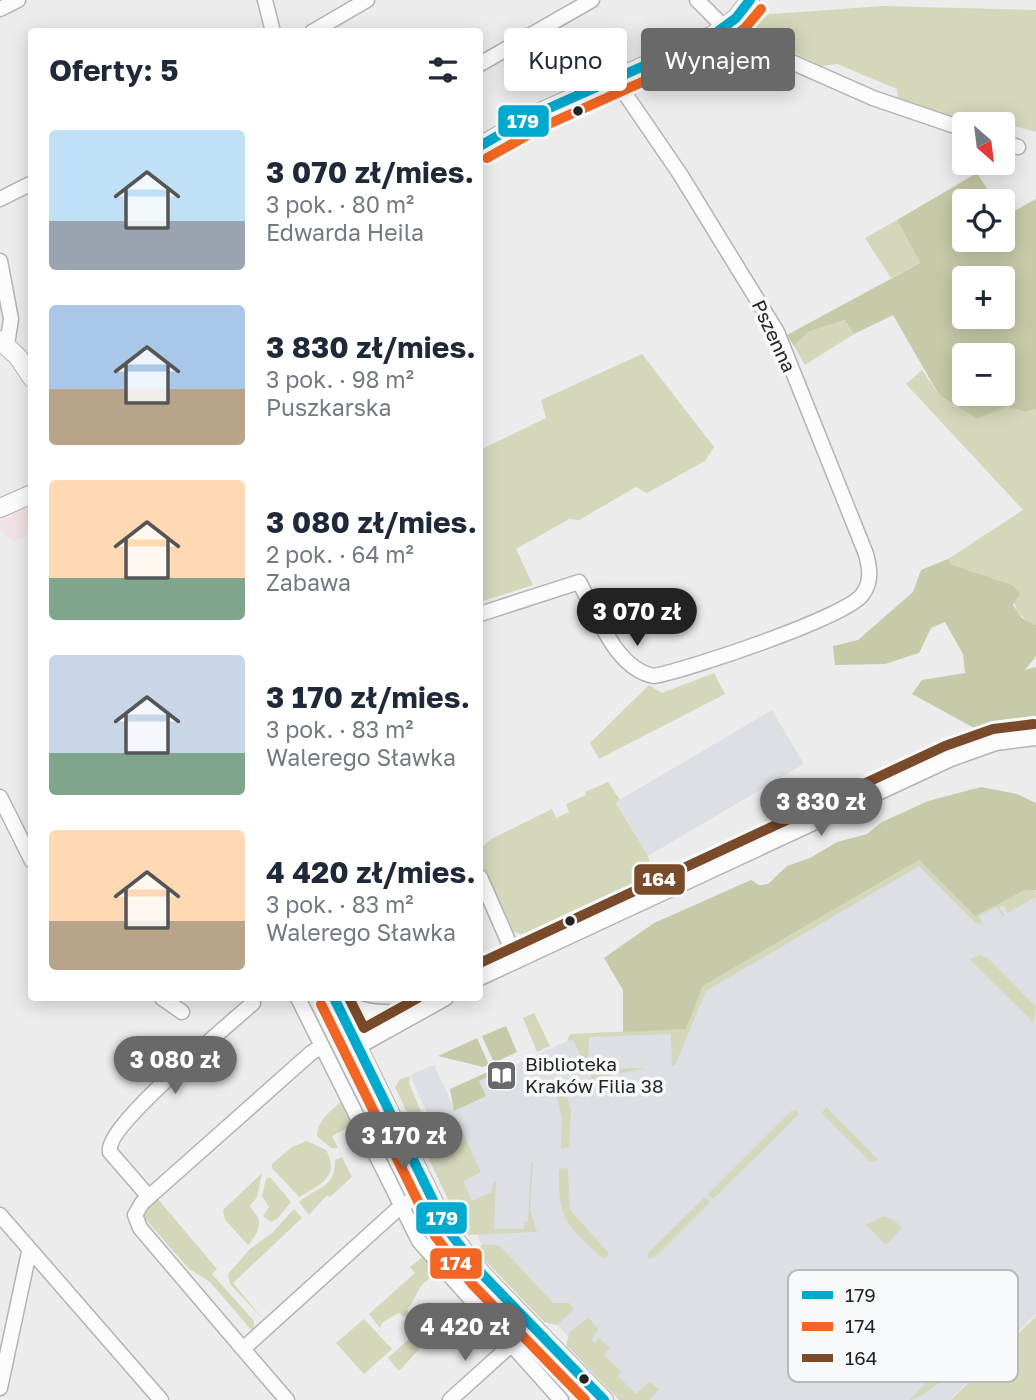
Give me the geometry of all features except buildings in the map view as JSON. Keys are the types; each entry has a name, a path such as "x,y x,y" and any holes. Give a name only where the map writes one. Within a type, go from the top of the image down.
{"street":[{"path":"0,9 18,0"},
{"path":"265,0 272,28"},
{"path":"319,28 367,0"},
{"path":"483,62 592,0"},
{"path":"697,0 725,28 750,0"},
{"path":"795,63 873,98 952,125"},
{"path":"483,144 536,114 588,91"},
{"name":"Pszenna","path":"483,613 579,582 624,660 636,670 654,676 804,626 844,609 859,599 867,586 868,562 781,341 686,184 623,91"},
{"path":"0,199 28,185"},
{"path":"0,261 11,319 4,342 28,373"},
{"path":"0,508 28,496"},
{"path":"483,977 951,759 996,743 1036,738"},
{"path":"0,797 28,853"},
{"path":"483,884 517,961"},
{"path":"166,1001 182,1012"},
{"path":"299,1001 419,1241 561,1400"},
{"path":"338,1001 427,1192 467,1256 604,1400"},
{"path":"343,1001 369,1010 397,1012"},
{"path":"355,1042 397,1012 421,1001"},
{"path":"355,1042 440,1001"},
{"path":"149,1197 110,1152 110,1143 139,1105 253,1003"},
{"path":"287,1400 138,1225 137,1210 311,1053 321,1047"},
{"path":"243,1349 401,1206 427,1192"},
{"path":"0,1215 29,1252 162,1400"},
{"path":"0,1388 29,1252"},
{"path":"450,1400 532,1326"},
{"path":"0,1396 6,1400"}],"shaded area":[{"path":"28,506 28,534 13,542 0,529 0,519"},
{"path":"772,710 804,764 648,856 616,802"},
{"path":"919,860 1002,903 1025,890 1036,890 1036,1314 1018,1332 1018,1270 788,1270 788,1382 968,1382 950,1400 630,1400 483,1248 454,1181 464,1176 445,1135 438,1137 410,1075 434,1065 455,1110 479,1081 567,1041 570,1034 686,1029 700,992"}],"green space":[{"path":"883,6 1036,10 1036,132 1015,126 1015,112 952,112 952,117 898,100 897,89 837,64 822,66 795,53 795,28 751,28 759,15"},
{"path":"974,175 978,175 987,189 952,189 952,252 1015,252 1015,211 1036,199 1036,409 1026,412 1007,407 977,419 956,406 1015,406 1015,343 952,343 952,403 939,395 893,315 854,334 845,320 808,332 794,346 787,335 920,263 897,220"},
{"path":"897,220 920,263 891,278 865,238"},
{"path":"846,320 854,334 805,365 794,346 808,332"},
{"path":"642,354 714,447 705,461 647,493 636,487 579,520 569,519 516,549 533,585 483,601 483,449 546,418 541,400"},
{"path":"922,370 939,395 952,403 952,406 977,419 1007,407 1026,412 1036,409 1036,625 1017,610 1013,585 953,565 948,559 1023,510 906,384"},
{"path":"948,559 953,565 1013,585 1020,594 1013,605 1022,618 1036,625 1036,656 1025,670 1036,667 1036,716 1007,719 976,729 912,694 922,680 965,673 963,654 945,622 931,628 919,653 885,664 835,665 833,646 858,640 913,592 921,570"},
{"path":"714,673 725,694 599,759 590,743 649,685 662,693"},
{"path":"1036,716 1036,729 979,739 976,729 1007,719"},
{"path":"608,782 620,800 616,803 648,856 656,887 542,935 540,933 525,936 512,931 483,868 483,846 493,838 552,809 556,818 569,812 566,804 586,795 585,792"},
{"path":"981,787 1017,794 1036,803 1036,890 1025,890 975,916 919,860 703,986 686,1029 623,1032 623,990 604,958 654,923 751,880 759,885 768,884 787,866 810,858 837,842 867,834 882,822 928,801"},
{"path":"919,860 975,916 1025,890 1035,890 1036,897 1007,913 1004,905 999,907 1005,915 1002,916 997,907 979,916 983,925 974,922 919,866 706,991 675,1065 672,1066 671,1034 589,1037 588,1057 596,1069 647,1068 592,1079 573,1040 567,1041 570,1034 686,1029 703,986"},
{"path":"980,955 989,959 1036,1007 1033,1022 969,959"},
{"path":"534,1013 550,1046 537,1052 523,1018"},
{"path":"506,1026 517,1052 494,1063 482,1036"},
{"path":"477,1038 489,1065 483,1067 438,1056"},
{"path":"488,1072 490,1076 479,1081 486,1096 454,1111 450,1089"},
{"path":"410,1076 409,1083 430,1133 439,1141 462,1131 481,1172 463,1181 472,1201 492,1192 493,1182 496,1180 494,1229 524,1229 524,1222 528,1221 533,1161 530,1210 537,1232 468,1235 461,1227 395,1087 400,1079"},
{"path":"565,1091 571,1110 569,1147 561,1149 562,1117 556,1094"},
{"path":"342,1101 354,1124 332,1136 338,1148 331,1148 317,1136 318,1130 326,1116"},
{"path":"826,1107 877,1161 870,1162 822,1113"},
{"path":"796,1110 799,1114 713,1199 708,1194 791,1111"},
{"path":"307,1141 326,1150 331,1167 326,1179 299,1197 272,1168 272,1164 292,1147"},
{"path":"342,1157 352,1177 330,1197 327,1195 309,1215 299,1202 329,1182 335,1160"},
{"path":"568,1169 570,1210 609,1253 606,1258 589,1246 566,1220 559,1187 559,1170"},
{"path":"262,1173 257,1197 250,1206 259,1220 258,1228 248,1245 225,1220 223,1210"},
{"path":"270,1177 291,1202 277,1219 271,1222 263,1216 269,1207 262,1196 266,1179"},
{"path":"705,1197 710,1202 655,1257 648,1258 648,1253"},
{"path":"157,1198 217,1269 212,1274 254,1321 254,1333 210,1282 188,1268 141,1214"},
{"path":"294,1209 302,1218 233,1283 262,1318 230,1284 228,1274 250,1249 272,1233"},
{"path":"883,1216 894,1220 902,1228 886,1245 866,1225"},
{"path":"484,1244 500,1246 553,1303 569,1303 574,1309 557,1325 544,1322 480,1255 478,1248"},
{"path":"425,1255 443,1274 428,1279 407,1309 412,1318 412,1330 410,1333 407,1317 398,1313 383,1322 380,1328 369,1314 415,1273 410,1267"},
{"path":"429,1310 446,1328 424,1348 422,1346 399,1371 388,1358 411,1337 417,1321"},
{"path":"1036,1316 1036,1400 951,1400 969,1382 1018,1382 1018,1334"},
{"path":"588,1317 598,1329 592,1340 596,1344 598,1337 610,1348 604,1355 621,1372 618,1376 636,1394 649,1382 659,1389 649,1400 619,1400 566,1345 570,1332"},
{"path":"364,1319 392,1349 364,1374 336,1343"},
{"path":"927,1382 940,1382 917,1398 909,1400"}],"transit line":[{"name":"179","path":"483,144 536,114 713,35 736,18 750,0"},
{"name":"174","path":"487,158 542,127 720,47 745,28 761,9"},
{"name":"164","path":"483,962 945,746 993,729 1034,724"},
{"name":"179","path":"335,1001 447,1229 482,1274 604,1400"},
{"name":"164","path":"350,1001 364,1028 413,1001"},
{"name":"174","path":"321,1004 435,1236 472,1284 585,1400"}],"place":[{"name":"Biblioteka Kraków Filia 38","path":"502,1075"}]}
